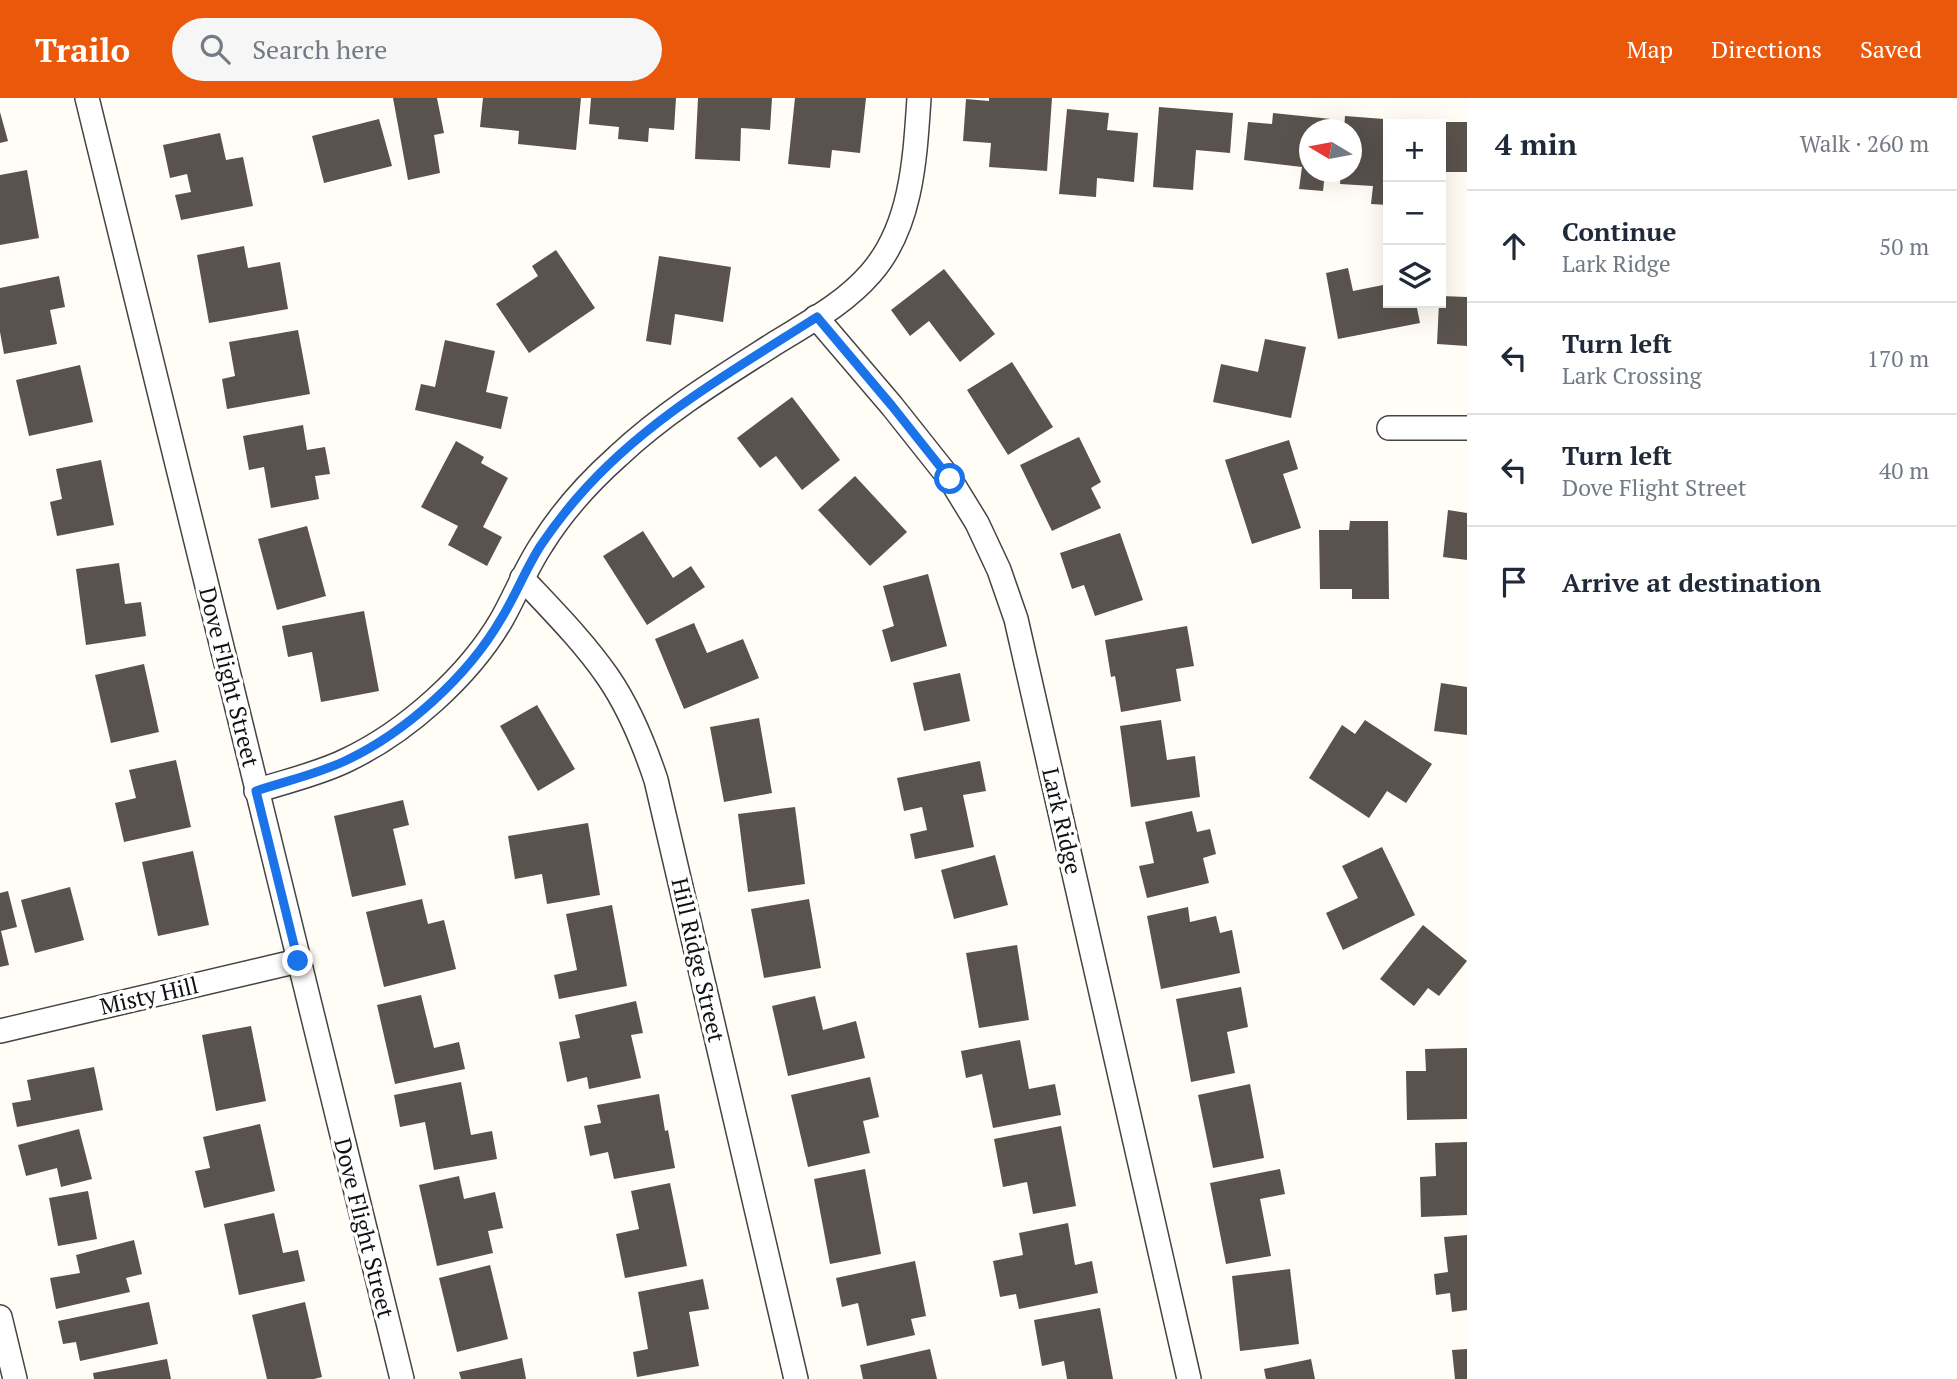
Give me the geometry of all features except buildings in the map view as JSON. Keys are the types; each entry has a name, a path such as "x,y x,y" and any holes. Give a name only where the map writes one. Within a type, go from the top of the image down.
{"street":[{"path":"256,791 347,760 383,739 417,714 448,686 476,654 501,620 542,544 570,507 617,457 660,419 837,306 872,273 896,235 908,196 915,157 919,98"},
{"name":"Dove Flight Street","path":"91,99 256,791 402,1379"},
{"name":"Lark Ridge","path":"817,317 950,479 977,523 999,570 1016,619 1189,1379"},
{"path":"1389,428 1467,429"},
{"name":"Hill Ridge Street","path":"522,578 585,647 608,678 628,710 644,744 652,768 796,1379"},
{"name":"Misty Hill","path":"0,1031 298,961"},
{"path":"0,1317 15,1379"}],"route":[{"path":"298,961 256,791 347,760 383,739 417,714 448,686 501,620 542,544 577,498 617,457 660,419 817,317 950,479"}]}
